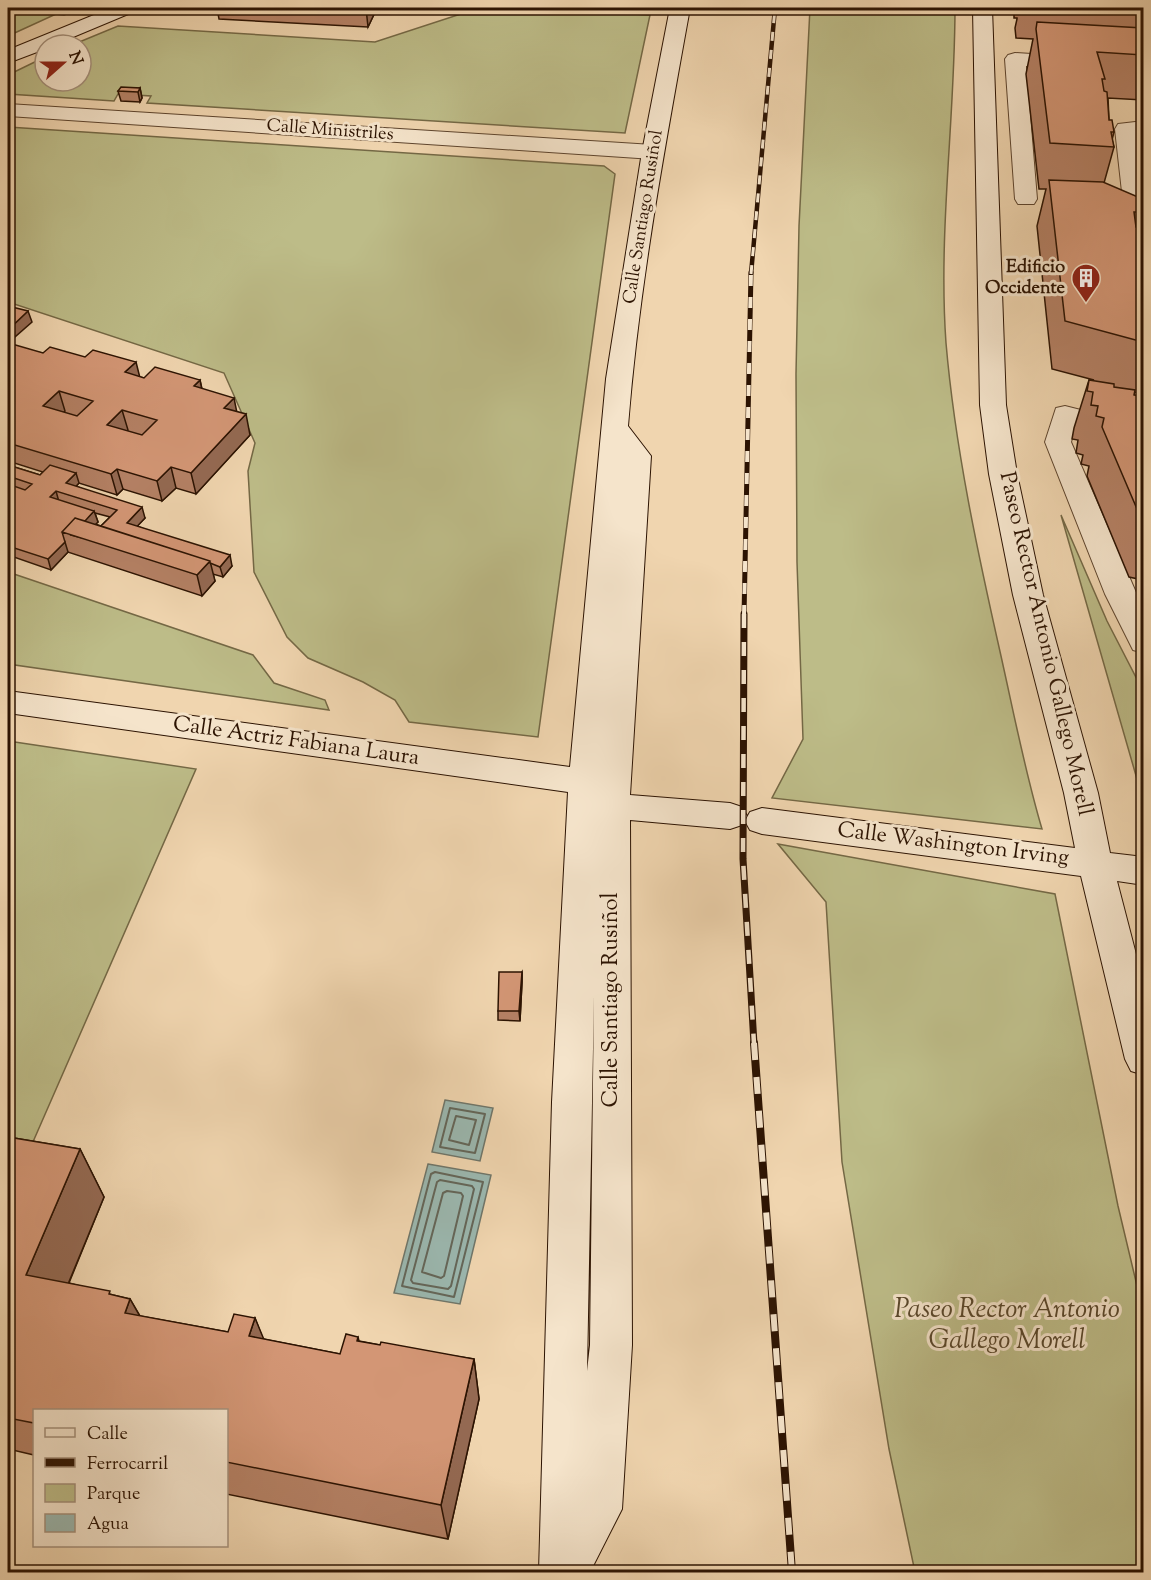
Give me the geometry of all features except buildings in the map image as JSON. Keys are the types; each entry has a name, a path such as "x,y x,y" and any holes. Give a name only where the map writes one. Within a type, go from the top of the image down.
{"street":[{"path":"8,57 126,8"},
{"name":"Calle Santiago Rusiñol","path":"563,1572 600,1509 610,1345 599,794 637,456 615,427 619,379 653,152 680,8"},
{"name":"Paseo Rector Antonio Gallego Morell","path":"982,8 993,405 1003,474 1028,595 1081,793 1095,864 1143,1059"},
{"path":"983,41 1143,52"},
{"path":"986,196 1036,200 1015,59 1143,67"},
{"name":"Calle Ministriles","path":"8,110 653,152"},
{"path":"1132,218 1126,129 1143,127"},
{"path":"1136,616 1058,442 1065,414 1143,434"},
{"name":"Calle Actriz Fabiana Laura","path":"8,702 599,794"},
{"name":"Calle Washington Irving","path":"599,794 746,818 1143,871"}],"green space":[{"path":"8,8 83,8 64,15 56,14 8,36"},
{"path":"479,8 635,8 634,14 650,15 625,133 147,103 151,96 118,94 114,101 8,94 8,75 33,63 33,93 93,93 93,36 118,26 375,42"},
{"path":"810,8 955,8 944,259 946,343 950,382 961,461 976,540 1020,743 1042,829 772,798 803,739 797,562 796,374 799,226"},
{"path":"8,127 604,166 615,174 538,737 409,722 395,700 363,682 308,658 287,637 254,572 248,471 255,443 224,373 8,302"},
{"path":"1061,515 1107,621 1143,691 1143,800"},
{"path":"8,572 253,655 274,683 325,700 329,710 8,664"},
{"path":"8,741 196,769 8,1199"},
{"name":"Paseo Rector Antonio Gallego Morell","path":"778,844 1055,894 1118,1206 1143,1311 1143,1572 915,1572 889,1449 842,1162 826,902"}],"water":[{"path":"445,1100 493,1108 480,1161 432,1152"},
{"path":"428,1164 491,1175 460,1304 394,1293"}],"railway":[{"path":"751,274 775,8"},
{"path":"744,616 751,272"},
{"path":"744,614 743,859 754,1044"},
{"path":"754,1043 792,1572"}],"place":[{"name":"Edificio Occidente","path":"1086,304"}]}
